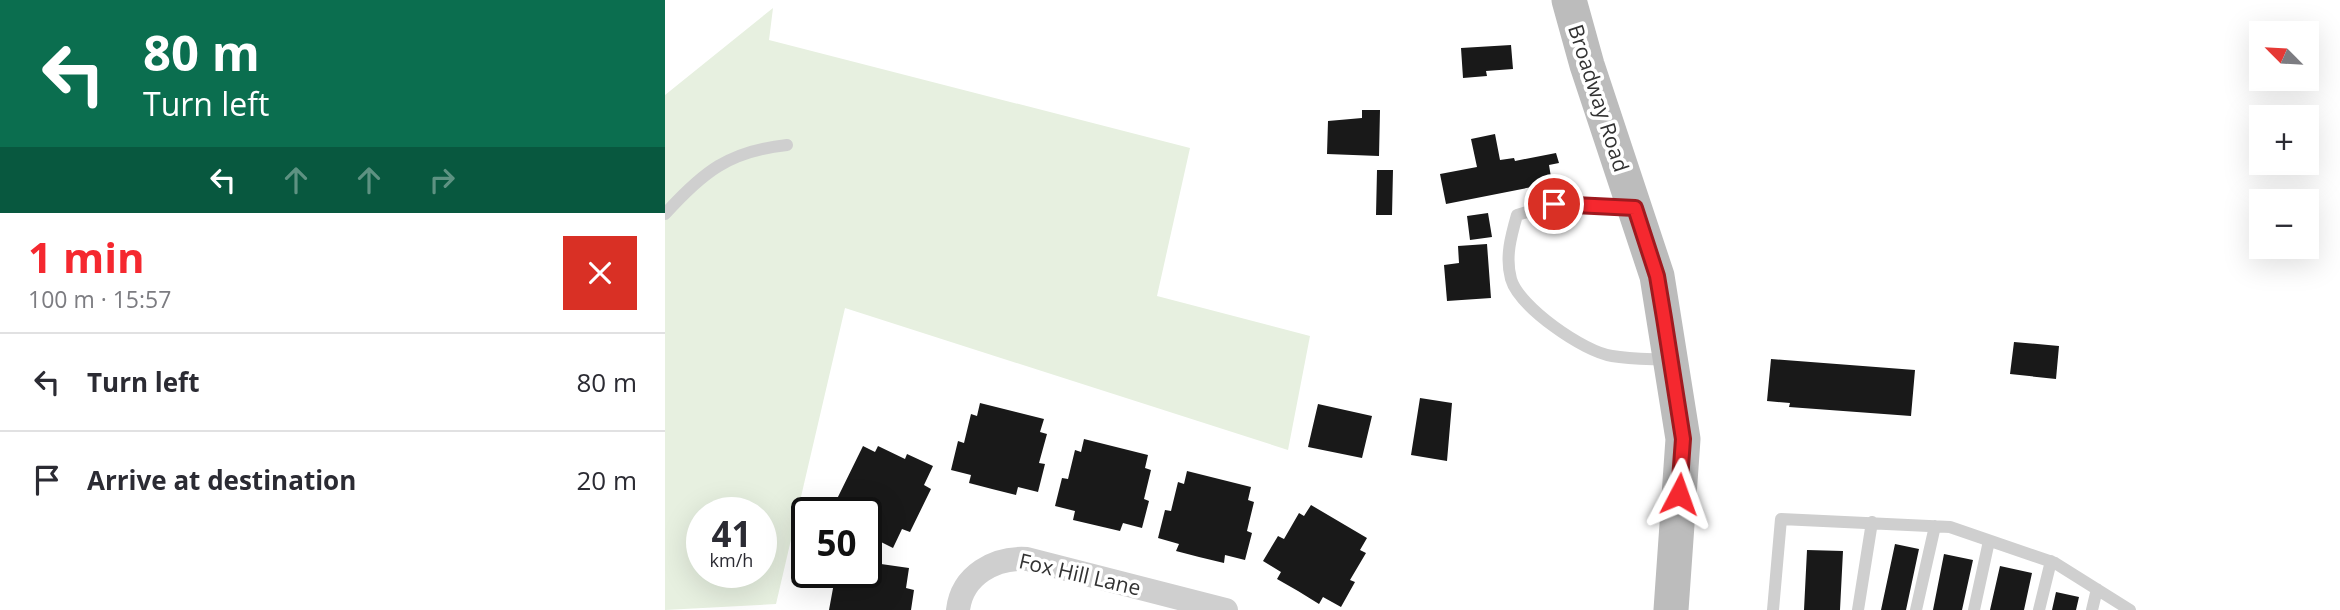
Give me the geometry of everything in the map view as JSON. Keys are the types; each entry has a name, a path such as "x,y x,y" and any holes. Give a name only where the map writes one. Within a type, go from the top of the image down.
{"main road":[{"name":"Broadway Road","path":"1569,0 1587,65 1657,276 1683,439 1671,610"}],"street":[{"name":"Fox Hill Lane","path":"958,610 971,579 986,567 1007,558 1027,559 1226,610"}],"lane":[{"path":"665,214 698,179 726,160 761,148 787,145"},
{"path":"1635,208 1554,204 1517,215 1508,245 1511,281 1539,316 1583,345 1610,356 1671,360"},
{"path":"1773,610 1781,519 1950,527 2051,561 2130,610"},
{"path":"1858,610 1872,522"},
{"path":"1916,610 1935,526"},
{"path":"1974,610 1989,541"},
{"path":"2039,610 2051,561"},
{"path":"2092,610 2097,589"}],"green space":[{"path":"773,8 769,40 1190,148 1157,296 1310,336 1288,450 845,308 801,497 791,497 791,540 776,604 665,610 665,95"}],"building":[{"path":"1511,45 1513,69 1486,71 1487,76 1463,78 1461,48"},
{"path":"1362,110 1380,110 1379,156 1327,154 1328,121 1362,118"},
{"path":"1495,134 1500,160 1514,158 1515,161 1556,153 1559,163 1549,165 1552,183 1446,204 1440,174 1477,167 1471,139"},
{"path":"1377,170 1393,170 1392,215 1376,215"},
{"path":"1488,213 1492,237 1470,240 1467,216"},
{"path":"1487,244 1491,298 1447,301 1444,265 1459,263 1458,246"},
{"path":"2014,342 2059,346 2056,379 2010,374"},
{"path":"1771,359 1915,370 1911,416 1789,407 1790,403 1767,401"},
{"path":"1420,398 1452,403 1447,461 1411,455"},
{"path":"980,403 1044,419 1040,432 1047,434 1039,463 1045,464 1038,492 1018,487 1016,495 992,489 969,483 971,475 951,470 958,441 964,443 971,414 977,416"},
{"path":"1318,404 1372,416 1362,458 1308,447"},
{"path":"1084,439 1148,455 1145,468 1151,470 1144,499 1149,501 1142,528 1123,523 1120,531 1073,520 1075,511 1055,506 1062,478 1068,479 1075,450 1081,452"},
{"path":"863,446 875,452 878,446 905,459 907,454 933,466 924,485 931,489 910,532 902,529 893,548 882,542 882,497 838,497"},
{"path":"1187,471 1251,487 1248,500 1254,502 1247,531 1252,533 1245,560 1225,555 1224,563 1199,557 1176,551 1179,544 1158,538 1165,510 1171,511 1178,482 1184,484"},
{"path":"1311,505 1367,538 1360,550 1366,553 1350,580 1355,582 1341,607 1323,597 1319,604 1277,579 1281,572 1263,561 1278,536 1284,539 1299,513 1304,516"},
{"path":"1895,544 1919,549 1906,610 1881,610"},
{"path":"1807,550 1843,551 1840,610 1804,610"},
{"path":"1944,554 1973,560 1962,610 1933,610"},
{"path":"882,564 909,568 906,588 914,590 911,610 829,610 833,588 882,588"},
{"path":"2000,566 2032,573 2024,610 1990,610"},
{"path":"2056,592 2079,597 2076,610 2052,610"}],"route":[{"path":"1554,204 1635,208 1657,276 1683,439 1679,494"}]}
